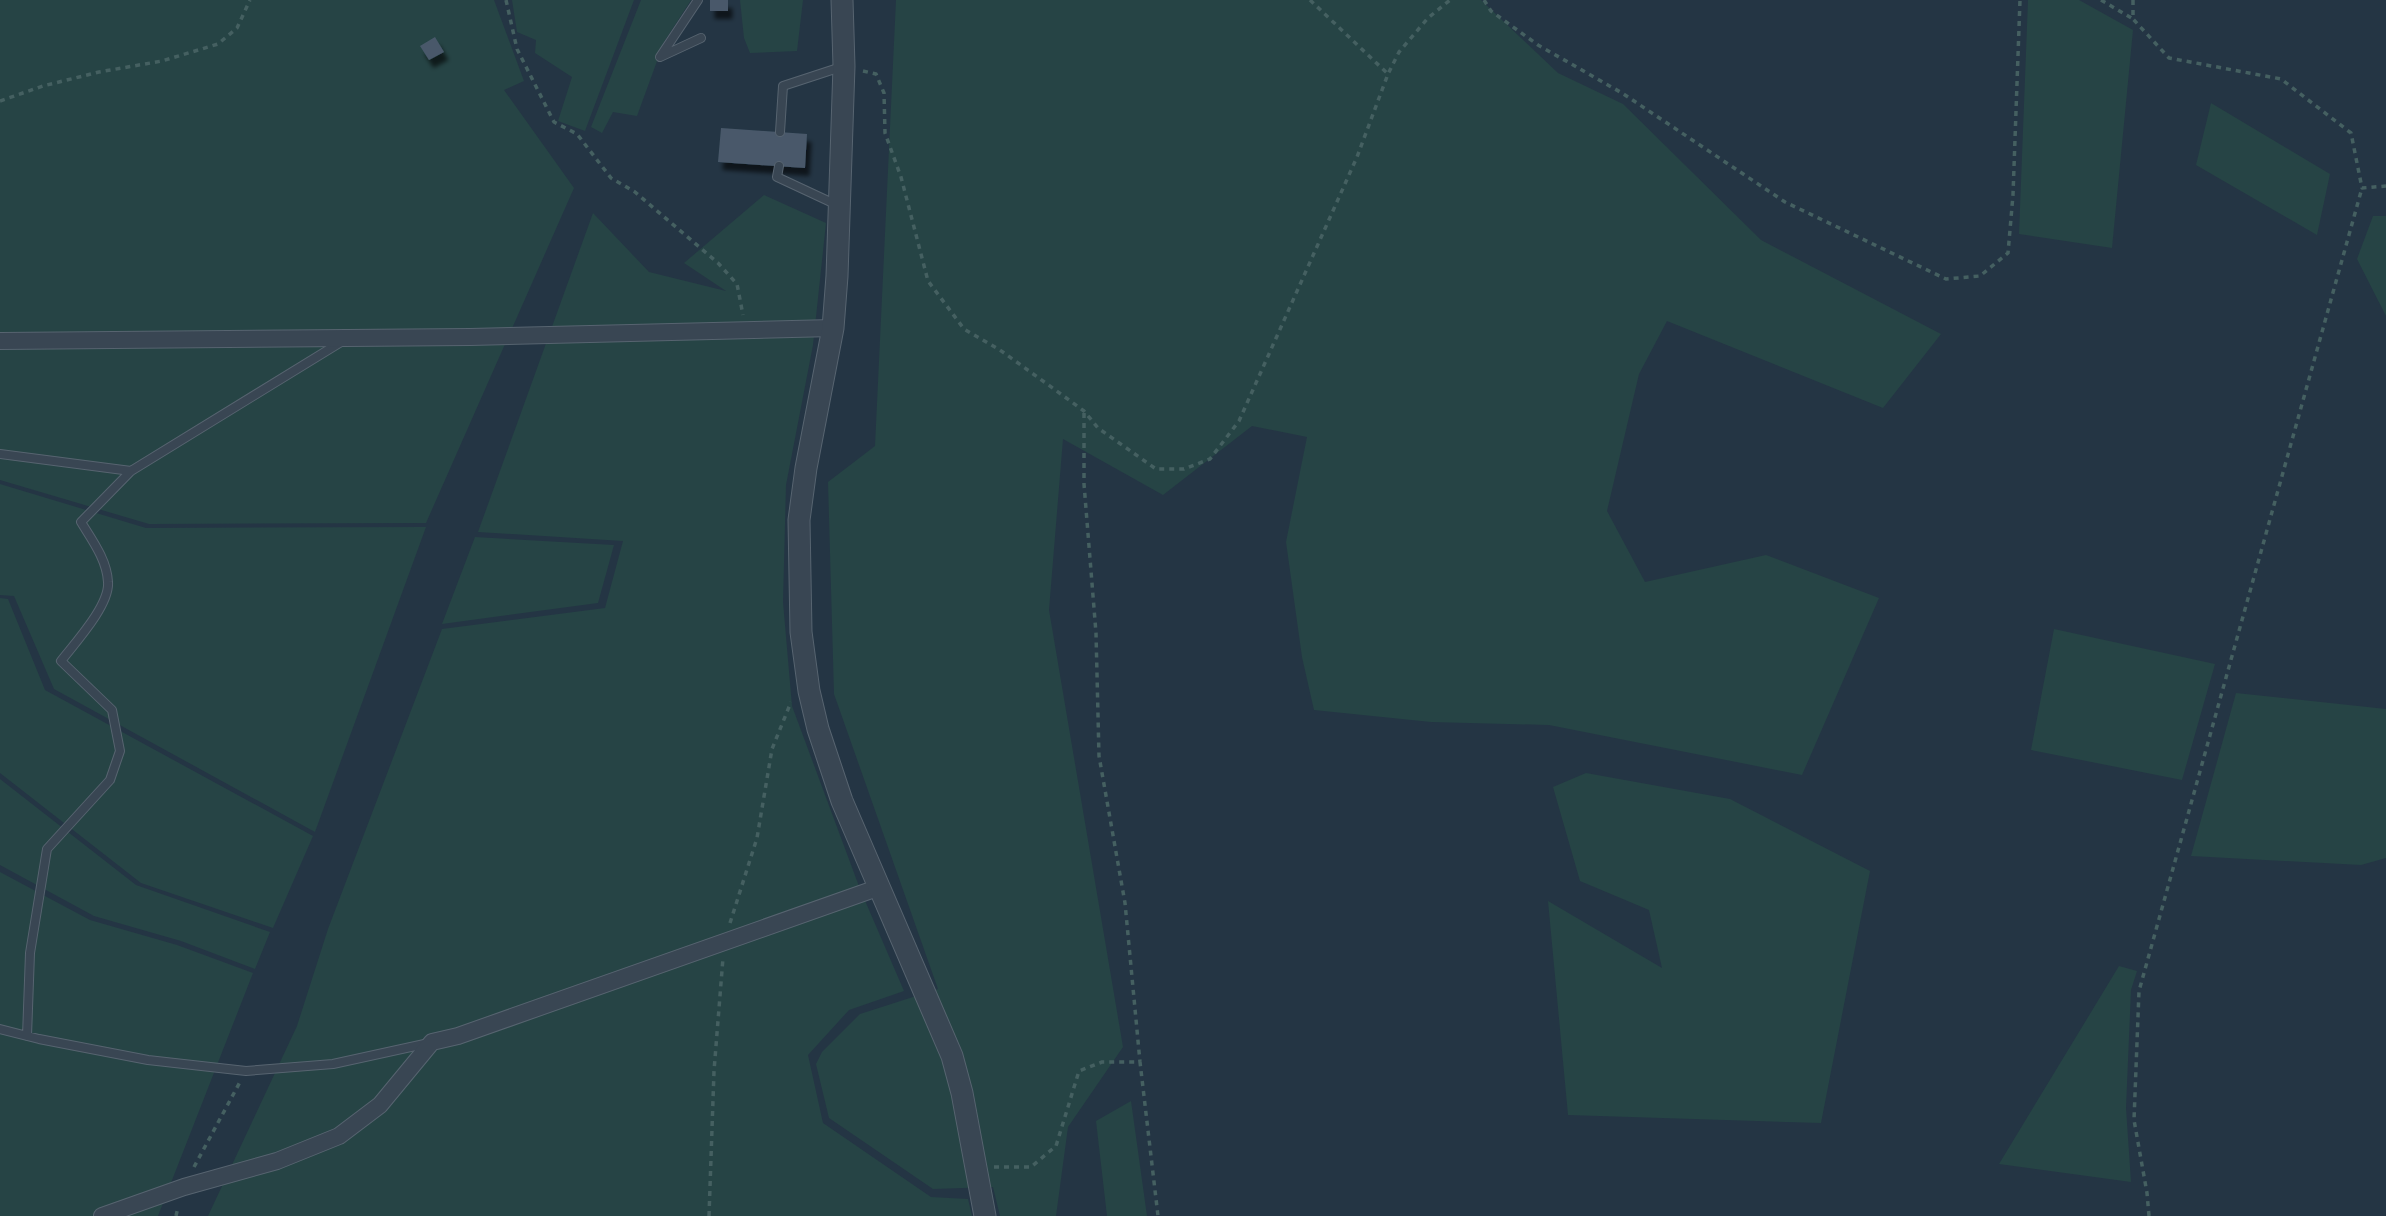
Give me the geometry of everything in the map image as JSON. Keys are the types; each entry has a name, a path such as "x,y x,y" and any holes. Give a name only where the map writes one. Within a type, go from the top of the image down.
{"street":[{"path":"842,0 844,66 840,206 832,328 799,520 801,632 809,691 818,729 842,801 952,1056 962,1093 985,1216"},
{"path":"0,341 346,338 832,328"},
{"path":"102,1216 184,1187 277,1161 338,1136 380,1105 432,1042 458,1036 880,887"}],"lane":[{"path":"698,0 660,57 701,38"},
{"path":"780,132 783,86 844,66"},
{"path":"779,166 777,177 840,206"},
{"path":"27,1036 30,953 47,849 110,780 120,751 112,710 61,661 98,613 109,584 102,558 81,522 131,471 346,338"},
{"path":"0,454 131,471"},
{"path":"0,1029 148,1059 246,1071 333,1065 432,1042"}],"path":[{"path":"0,101 43,86 99,72 162,61 218,44 237,28 250,0"},
{"path":"506,0 517,49 554,122 577,134 611,178 635,192 718,262 737,284 743,330"},
{"path":"1310,0 1388,74"},
{"path":"844,66 876,74 884,93 885,133 901,177 928,281 964,329 1000,351 1084,411 1098,428 1156,469 1184,469 1209,459 1239,421 1357,157 1399,52 1428,18 1450,0"},
{"path":"1484,0 1491,11 1538,45 1622,93 1785,202 1946,279 1980,276 2008,253 2013,195 2020,0"},
{"path":"2101,0 2133,19 2169,58 2281,79 2351,133 2362,188 2138,991 2134,1120 2149,1216"},
{"path":"2133,0 2133,19"},
{"path":"2362,188 2386,186"},
{"path":"1084,411 1084,484 1096,634 1099,756 1125,903 1158,1216"},
{"path":"975,1168 1031,1167 1056,1146 1079,1071 1102,1062 1140,1062"},
{"path":"176,1216 184,1187 246,1071"}],"green space":[{"path":"0,0 494,0 524,81 504,90 574,188 426,523 149,524 0,480"},
{"path":"512,0 634,0 585,131 558,121 572,77 535,53 536,40 517,32"},
{"path":"641,0 691,0 664,42 637,116 613,112 602,133 591,127"},
{"path":"740,0 803,0 797,51 750,53 744,38"},
{"path":"896,0 1481,0 1558,73 1623,104 1761,240 1941,334 1883,408 1667,321 1639,374 1607,511 1645,582 1766,555 1879,598 1802,775 1549,725 1431,722 1314,710 1302,657 1286,542 1307,437 1252,426 1163,495 1063,439 1049,610 1123,1047 1068,1127 1056,1216 1000,1216 993,1187 933,1189 829,1118 816,1064 822,1052 860,1014 938,989 834,694 828,482 875,446"},
{"path":"2028,0 2079,0 2133,30 2112,248 2019,234"},
{"path":"2211,103 2330,174 2317,235 2196,165"},
{"path":"764,195 826,223 813,345 786,485 783,602 792,706 860,889 904,991 849,1010 808,1055 823,1123 931,1197 968,1199 972,1216 208,1216 297,1026 328,929 442,629 605,608 623,541 478,532 593,213 649,272 726,291 684,263"},
{"path":"2373,216 2386,216 2386,316 2357,259"},
{"path":"0,484 146,528 426,527 315,832 54,689 14,596 0,595"},
{"path":"475,537 614,545 598,603 442,624"},
{"path":"0,598 8,599 45,690 313,836 273,928 141,883 0,773"},
{"path":"2054,629 2215,664 2182,780 2031,750"},
{"path":"2236,693 2386,709 2386,858 2361,865 2191,856"},
{"path":"1586,773 1730,799 1870,871 1821,1123 1568,1115 1548,901 1662,968 1649,910 1580,881 1553,787"},
{"path":"0,779 136,885 270,932 255,969 181,941 94,916 0,865"},
{"path":"0,872 90,920 177,945 253,973 158,1216 0,1216"},
{"path":"2119,966 2137,971 2131,990 2126,1108 2131,1182 1999,1164"},
{"path":"1131,1101 1147,1216 1107,1216 1096,1121"}],"building":[{"path":"710,0 728,0 728,11 710,11"},
{"path":"435,37 444,52 429,60 420,46"},
{"path":"721,128 807,134 805,168 718,162"}]}
